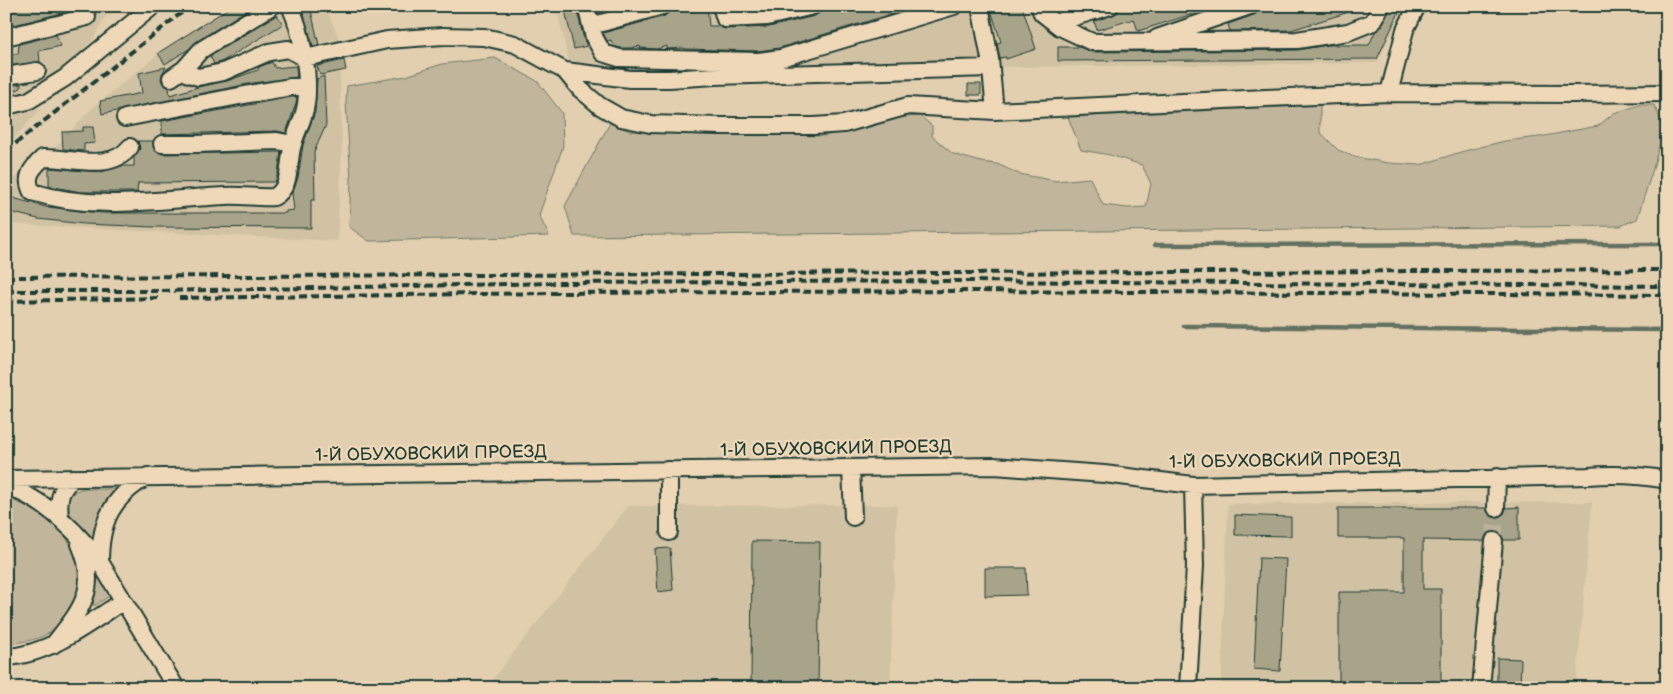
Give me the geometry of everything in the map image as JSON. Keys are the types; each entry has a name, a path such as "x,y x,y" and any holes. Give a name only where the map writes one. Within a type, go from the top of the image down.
{"street":[{"path":"6,106 28,101 59,82 153,6"},
{"path":"272,6 201,50 177,74 189,74 198,77 222,72 268,52 288,50 305,58 387,40 443,36 484,37 515,44 565,71 630,79 990,68"},
{"path":"130,147 124,155 110,160 75,161 43,158 34,166 28,184 32,192 55,200 92,203 141,203 224,196 274,197 281,194 288,179 293,144 307,104 305,58 294,14 290,6"},
{"path":"586,6 594,37 603,53 619,58 759,61 781,58 954,6"},
{"path":"591,26 662,6"},
{"path":"721,6 725,19 767,17 807,7"},
{"path":"980,6 996,111"},
{"path":"1039,6 1042,13 1055,23 1092,42 1297,40 1348,32 1373,22 1381,6"},
{"path":"1055,23 1110,6"},
{"path":"1145,42 1250,6"},
{"path":"1389,94 1405,30 1417,6"},
{"path":"6,38 87,17"},
{"path":"6,76 38,71"},
{"path":"565,71 580,89 600,106 621,118 650,124 814,126 844,124 908,106 996,111 1389,94 1667,93"},
{"path":"125,118 255,93 291,87 306,87"},
{"path":"162,144 277,141 293,144"},
{"name":"1-Й ОБУХОВСКИЙ ПРОЕЗД","path":"6,479 994,466 1104,474 1193,485 1613,474 1667,480"},
{"path":"851,468 852,517"},
{"path":"669,470 669,532"},
{"path":"100,562 101,537 105,522 112,508 133,485 148,476"},
{"path":"1496,508 1497,477"},
{"path":"53,645 79,612 86,598 88,583 88,567 84,554 79,543 64,522 60,495 73,478"},
{"path":"1188,688 1195,566 1193,485"},
{"path":"6,486 38,502 64,522 90,548 176,688"},
{"path":"1481,688 1494,540"},
{"path":"6,657 33,652 53,645 123,601"}],"shaded area":[{"path":"6,6 120,6 105,17 92,41 48,84 20,98 6,99"},
{"path":"230,6 325,6 339,38 342,150 337,241 6,224 6,185 54,149 89,111 157,55"},
{"path":"556,6 1405,6 1377,63 1013,67 570,66"},
{"path":"495,58 537,81 562,113 563,146 539,215 549,236 369,241 349,227 351,180 346,103 347,86 406,76 442,64"},
{"path":"1320,105 1320,132 1338,150 1355,157 1388,163 1420,165 1464,151 1505,141 1598,126 1614,113 1640,105 1654,105 1664,127 1637,219 1620,226 574,236 565,206 610,123 630,131 823,136 874,126 892,118 920,116 932,126 932,136 953,154 981,162 997,164 1019,174 1056,181 1090,178 1103,205 1127,208 1146,207 1151,184 1142,165 1110,155 1081,150 1068,117"},
{"path":"41,109 15,137 6,143 6,111"},
{"path":"81,489 119,489 93,541 81,530 68,507 68,500 72,494"},
{"path":"6,498 37,511 60,529 70,544 76,559 80,576 80,597 71,613 52,631 32,640 6,644"},
{"path":"1592,502 1576,688 1221,688 1228,504"},
{"path":"897,505 890,688 486,688 628,506"},
{"path":"99,574 111,595 94,606 93,601"}],"building":[{"path":"6,6 86,6 86,7 6,27"},
{"path":"232,6 253,6 165,64 158,53"},
{"path":"301,6 310,6 319,45 313,46"},
{"path":"564,6 576,6 587,46 574,49"},
{"path":"596,6 624,6 598,14"},
{"path":"681,6 707,6 709,26 718,26 725,29 769,27 815,16 822,10 834,6 915,7 779,48 758,51 667,49 667,46 657,49 640,48 640,46 621,48 613,46 611,40 607,41 603,33 665,16 671,9"},
{"path":"1002,6 1022,6 1036,49 1006,59 1006,57 1000,58 997,43 1001,42 991,10"},
{"path":"1120,6 1212,6 1212,8 1138,31 1134,19 1097,30 1094,21 1113,15 1118,12"},
{"path":"1260,6 1265,6 1266,10 1279,6 1358,6 1359,9 1291,30 1230,31 1228,24 1254,15 1258,12"},
{"path":"1391,6 1402,6 1377,59 1058,61 1058,47 1079,47 1092,52 1297,50 1328,45 1369,45 1375,32 1382,26"},
{"path":"277,15 283,24 223,61 214,64 210,56"},
{"path":"56,35 61,46 39,51 40,62 6,66 6,54 18,54 19,44"},
{"path":"344,60 346,70 320,75 317,66"},
{"path":"272,62 275,68 296,66 297,77 253,83 102,114 100,101 142,93 139,73 166,67 161,79 163,84 169,88 170,95 227,81 258,70 259,67"},
{"path":"324,76 326,125 314,152 315,200 311,200 311,228 153,227 84,224 38,219 6,211 6,196 49,208 104,213 286,213 286,211 294,210 292,193 298,178 303,145 315,112 317,79"},
{"path":"21,84 21,88 6,95 6,86"},
{"path":"968,84 981,84 981,95 968,95"},
{"path":"297,97 286,133 277,131 162,134 162,121"},
{"path":"83,127 93,127 95,143 84,144 84,151 63,149 62,132 83,131"},
{"path":"138,141 153,141 154,149 162,154 281,152 278,173 275,182 138,183 137,192 81,192 49,186 49,168 101,172 122,166 134,166 134,157 140,149"},
{"path":"1519,507 1519,540 1504,540 1500,533 1494,531 1486,535 1484,541 1423,540 1423,589 1441,589 1441,688 1339,688 1339,592 1404,592 1404,538 1338,538 1338,508 1486,508 1490,516 1496,518 1504,514 1506,508"},
{"path":"1235,515 1291,517 1291,536 1235,535"},
{"path":"752,541 820,542 818,688 751,688"},
{"path":"670,548 673,590 658,592 655,549"},
{"path":"1259,558 1286,559 1280,671 1254,669"},
{"path":"985,568 1026,568 1027,595 985,596"},
{"path":"1497,658 1521,659 1520,688 1497,688"}],"waterway":[{"path":"1155,245 1667,244"},
{"path":"1184,326 1667,330"}],"tunnel":[{"path":"1494,541 1496,508"}],"railway":[{"path":"6,151 190,6"},
{"path":"6,277 1667,270"},
{"path":"6,291 161,291 557,283 967,281 1667,286"},
{"path":"179,298 554,293 967,291 1667,295"},
{"path":"6,301 162,298"}]}
